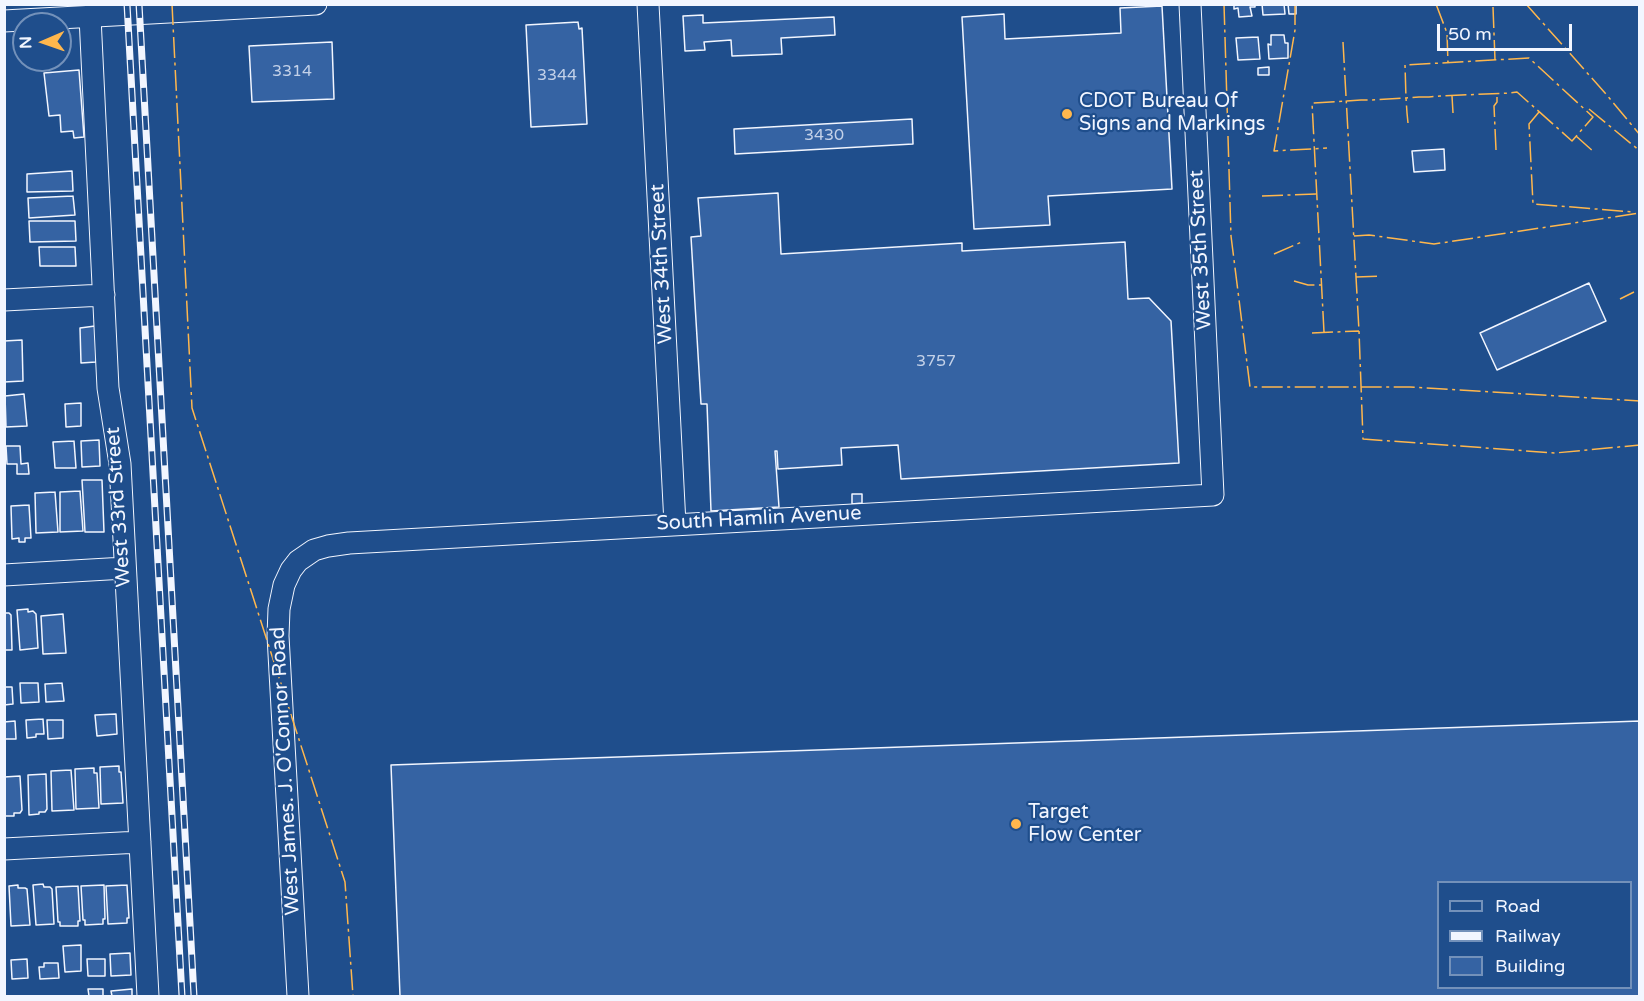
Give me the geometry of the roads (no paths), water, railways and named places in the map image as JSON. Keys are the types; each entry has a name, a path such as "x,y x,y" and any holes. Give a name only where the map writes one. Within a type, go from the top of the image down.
{"street":[{"path":"4,21 316,4"},
{"name":"West 34th Street","path":"648,4 675,524"},
{"name":"West 35th Street","path":"1190,4 1213,495"},
{"name":"West 33rd Street","path":"90,17 108,388 120,464 148,996"},
{"path":"4,300 104,295"},
{"name":"South Hamlin Avenue","path":"307,554 328,546 349,543 1213,495"},
{"name":"West James. J. O'Connor Road","path":"298,996 278,636 279,609 284,585 291,570 307,554"},
{"path":"4,575 125,568"},
{"path":"4,849 140,842"}],"railway":[{"path":"127,4 182,996"},
{"path":"139,4 194,996"}],"place":[{"name":"CDOT Bureau Of Signs and Markings","path":"1067,114"},
{"name":"Target Flow Center","path":"1016,824"}]}
